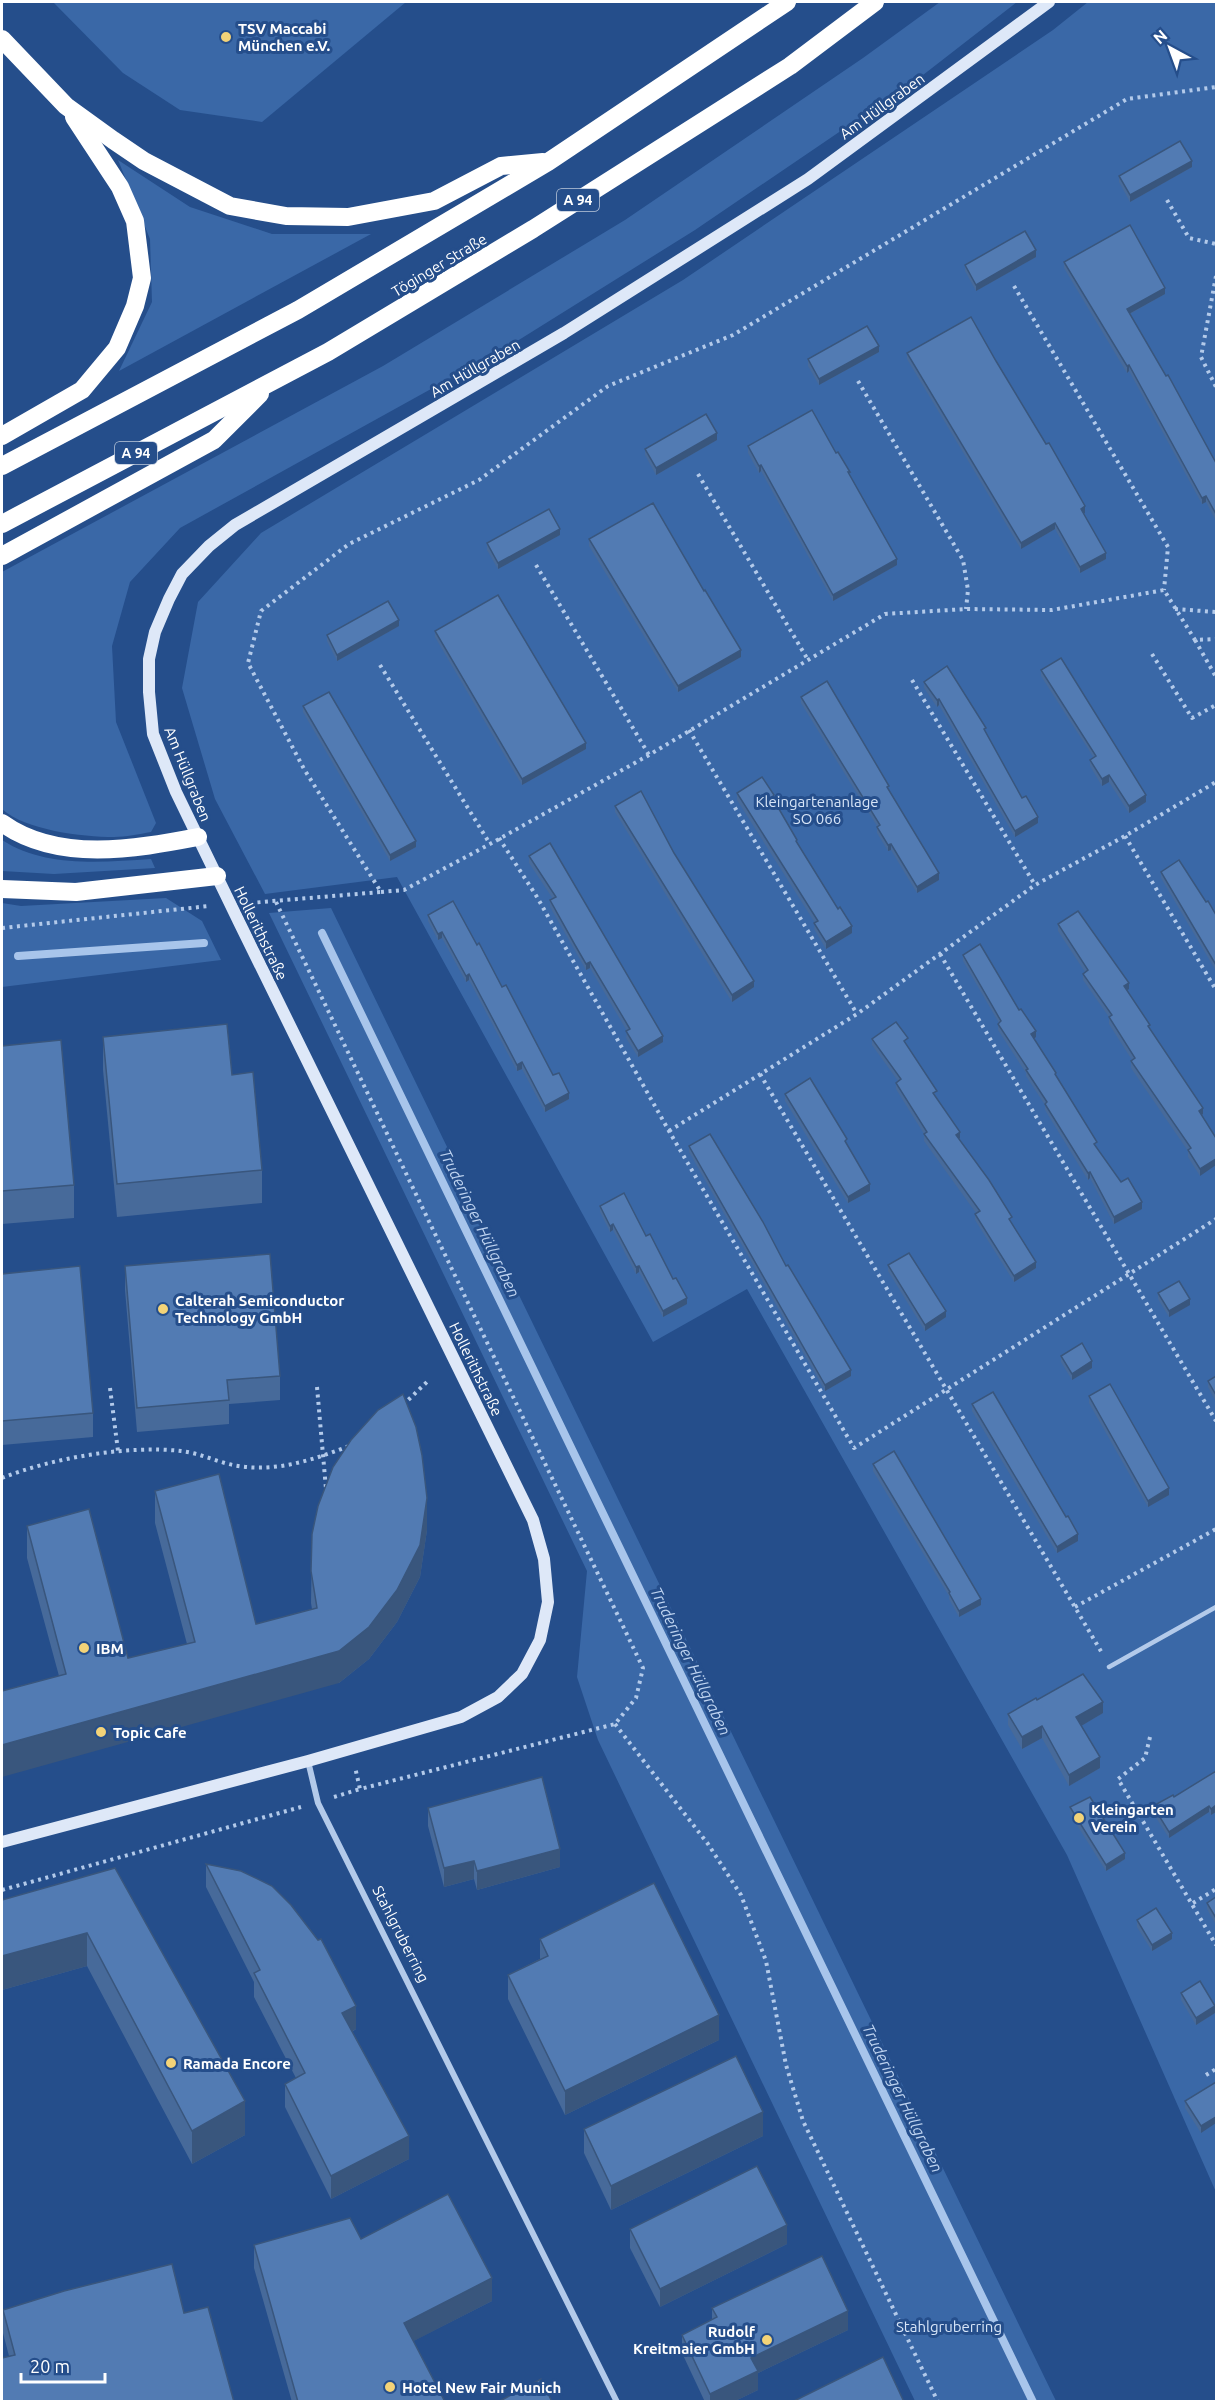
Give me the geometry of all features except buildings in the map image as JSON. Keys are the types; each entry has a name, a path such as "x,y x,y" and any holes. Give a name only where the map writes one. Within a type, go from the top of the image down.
{"highway":[{"path":"2,466 298,310 548,162 787,2"},
{"name":"Töginger Straße","path":"2,524 328,352 533,229 790,66 875,2"},
{"path":"2,39 66,106 120,187 135,221 142,278 135,306 117,348 82,390 2,436"},
{"path":"66,106 144,161 230,206 286,216 348,217 434,201 501,166 548,162"},
{"path":"2,556 9,550 214,440 271,382"},
{"path":"2,823 14,832 69,849 141,848 198,837"},
{"path":"2,889 76,892 217,876"}],"main road":[{"name":"Am Hüllgraben","path":"217,876 176,792 153,734 149,659 155,632 182,574 209,546 235,525 564,333 808,178 1049,2"},
{"name":"Hollerithstraße","path":"217,876 533,1520 544,1558 548,1602 540,1640 522,1674 498,1697 461,1717 308,1761"},
{"path":"2,1842 308,1761"}],"street":[{"name":"Stahlgruberring","path":"308,1761 318,1803 617,2402"}],"lane":[{"path":"1109,1667 1216,1607"}],"path":[{"path":"381,892 304,769 248,663 261,611 349,544 480,480 608,386 733,335 1127,99 1216,87"},
{"path":"1167,200 1189,238 1216,244"},
{"path":"1216,276 1201,357 1216,387"},
{"path":"1014,286 1168,547 1164,590 1216,676"},
{"path":"858,381 963,560 968,590 966,609"},
{"path":"698,474 808,660"},
{"path":"536,565 649,754"},
{"path":"262,902 404,890 649,754 885,614 966,609 1052,610 1164,590"},
{"path":"1175,609 1216,612"},
{"path":"1195,640 1216,639"},
{"path":"1152,654 1192,718 1216,705"},
{"path":"380,665 490,844"},
{"path":"912,680 1035,885"},
{"path":"689,730 857,1014"},
{"path":"669,1131 857,1014 1035,885 1125,836 1216,782"},
{"path":"1125,836 1216,990"},
{"path":"499,838 543,908 669,1131 854,1448 1216,1219"},
{"path":"2,1890 318,1803 360,1789 615,1724 636,1698 643,1668 276,902"},
{"path":"2,928 230,904"},
{"path":"940,954 1216,1420"},
{"path":"760,1074 1109,1667"},
{"path":"400,1407 430,1378"},
{"path":"317,1387 327,1500"},
{"path":"110,1388 118,1451"},
{"path":"2,1478 25,1468 118,1451 183,1451 220,1462 249,1467 278,1467 322,1456 358,1440"},
{"path":"1075,1607 1216,1529"},
{"path":"615,1724 708,1844 741,1895 766,1961 786,2065 803,2121 938,2402"},
{"path":"1150,1737 1145,1758 1118,1779 1216,1945"},
{"path":"350,1749 360,1789"},
{"path":"1192,1903 1216,1889"},
{"path":"1206,2075 1216,2069"}],"green space":[{"name":"TSV Maccabi München e.V.","path":"53,2 406,2 262,122 180,110 123,73"},
{"path":"940,2 1017,2 923,75 695,230 514,343 180,528 130,582 112,646 116,722 156,823 151,832 114,837 71,834 25,822 2,809 2,572 383,366 625,220 863,58"},
{"name":"Kleingartenanlage SO 066","path":"1088,2 1216,2 1216,2192 1067,1855 747,1289 653,1342 397,877 265,894 215,799 182,688 198,602 261,533 683,280 1053,30"},
{"path":"118,160 190,207 272,234 371,234 119,371 152,302 150,239"},
{"path":"2,840 19,849 55,859 94,862 151,859 155,868 54,874 2,871"},
{"path":"166,898 202,921 221,960 2,987 2,903 21,906"},
{"name":"Stahlgruberring","path":"331,908 1056,2401 915,2401 598,1740 577,1677 587,1571 269,913"}],"waterway":[{"name":"Truderinger Hüllgraben","path":"322,933 1033,2402"},
{"name":"Truderinger Hüllgraben","path":"18,956 204,943"}],"place":[{"name":"TSV Maccabi München e.V.","path":"226,37"},
{"name":"Calterah Semiconductor Technology GmbH","path":"163,1309"},
{"name":"IBM","path":"84,1648"},
{"name":"Topic Cafe","path":"101,1732"},
{"name":"Kleingarten Verein","path":"1079,1818"},
{"name":"Ramada Encore","path":"171,2063"},
{"name":"Rudolf Kreitmaier GmbH","path":"767,2340"},
{"name":"Hotel New Fair Munich","path":"390,2387"}]}
